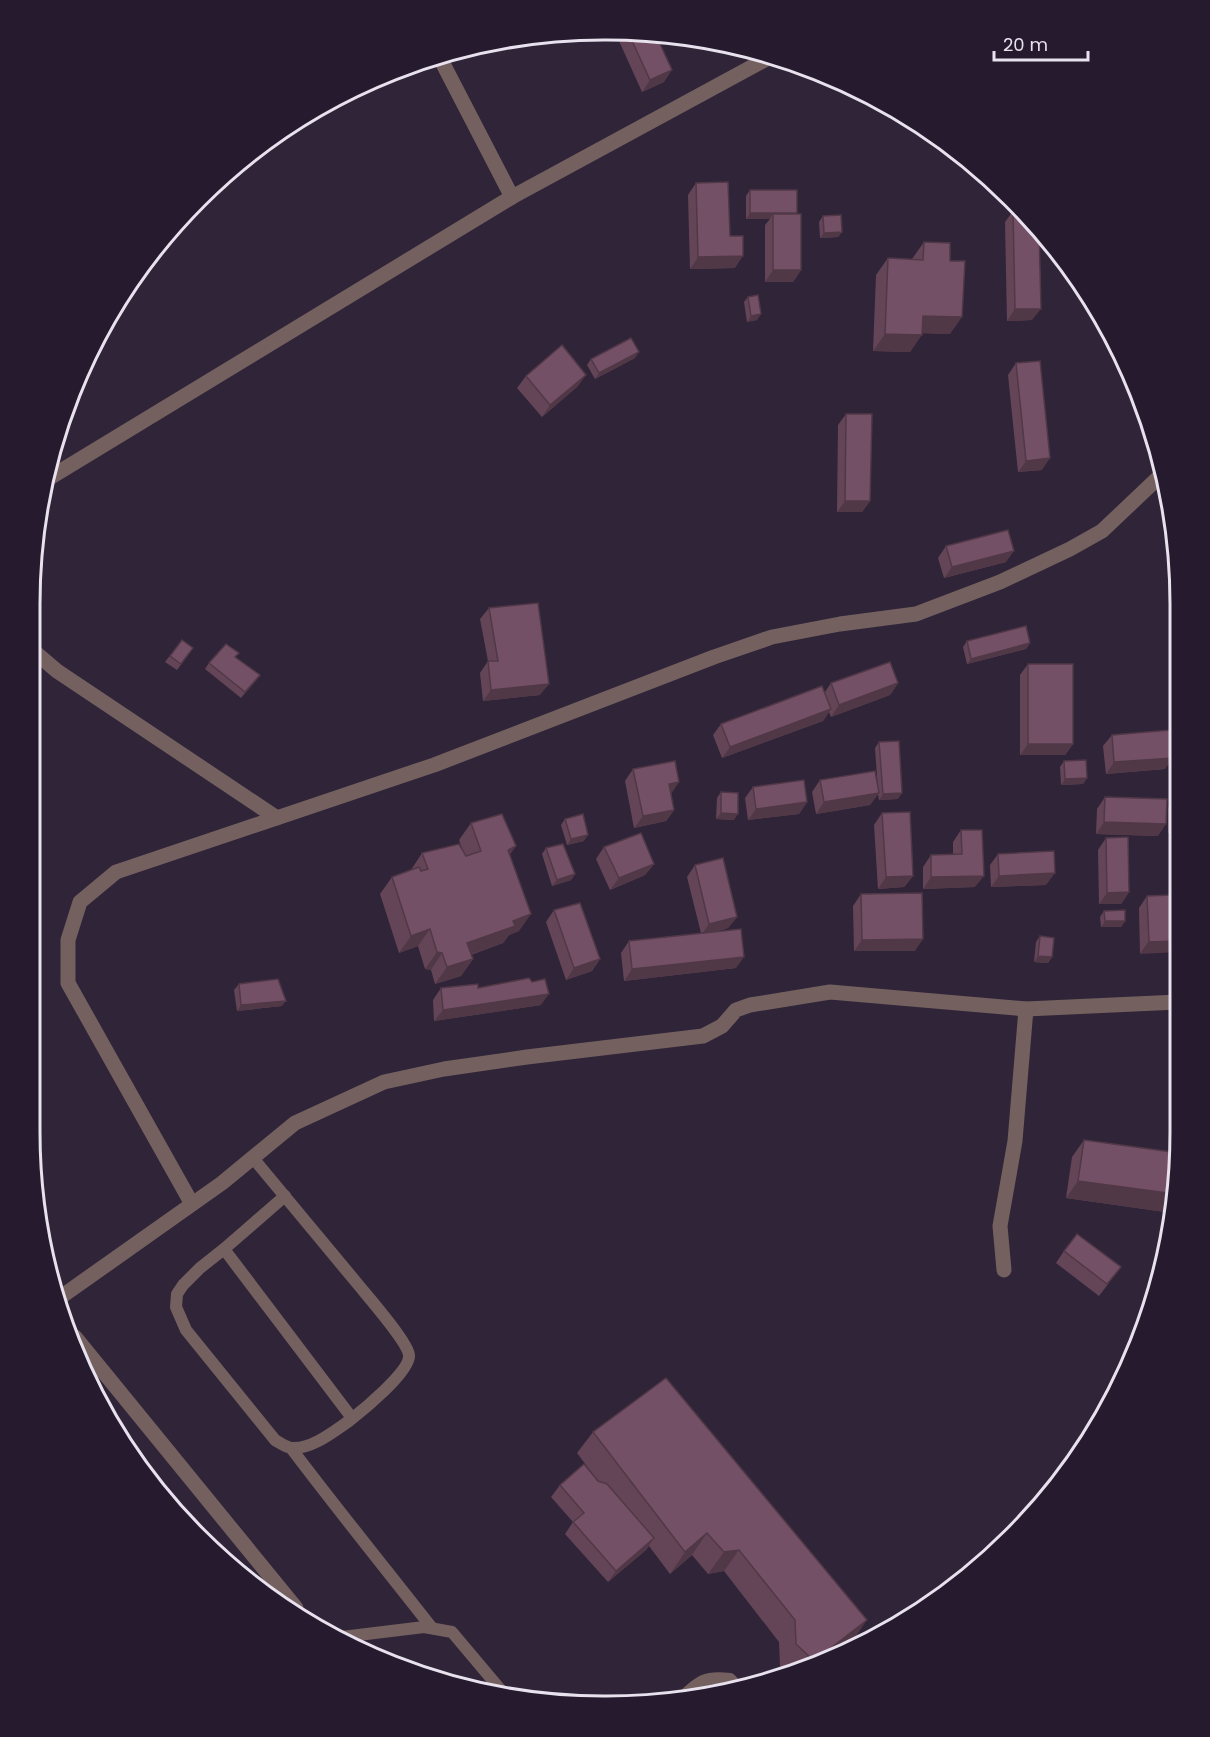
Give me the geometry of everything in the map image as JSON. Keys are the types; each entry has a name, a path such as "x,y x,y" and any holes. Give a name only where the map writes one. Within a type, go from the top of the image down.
{"street":[{"path":"56,474 512,196 760,63"},
{"path":"444,64 512,196"},
{"path":"192,1204 68,983 68,940 81,902 116,872 434,765 714,657 772,637 840,624 916,614 927,610 1000,582 1102,531 1155,480"},
{"path":"40,657 57,671 277,818"},
{"path":"65,1294 222,1183 295,1123 384,1082 527,1057 704,1036 722,1026 736,1010 750,1005 830,992 1026,1009 1170,1002"},
{"path":"1004,1270 1000,1226 1015,1141 1026,1009"},
{"path":"82,1346 289,1600"}],"lane":[{"path":"253,1158 384,1315 410,1354 408,1365 385,1390 352,1418 326,1438 291,1448"},
{"path":"285,1196 183,1285 177,1294 176,1307 186,1330 237,1395 275,1440 291,1448 432,1628"},
{"path":"224,1249 352,1418"},
{"path":"351,1636 424,1627 452,1632 498,1686"},
{"path":"690,1690 700,1681 715,1677 730,1678 733,1682"}],"building":[{"path":"632,41 660,43 672,70 650,80"},
{"path":"728,182 730,236 743,236 743,256 698,257 696,183"},
{"path":"750,190 797,190 797,213 750,213"},
{"path":"773,214 801,214 801,270 773,270"},
{"path":"841,215 842,232 824,233 823,216"},
{"path":"1013,216 1039,245 1041,309 1015,309"},
{"path":"924,242 950,243 950,261 965,261 962,317 923,316 922,335 885,334 888,258 923,260"},
{"path":"758,295 761,314 751,316 748,297"},
{"path":"631,338 639,352 599,373 591,359"},
{"path":"562,345 586,375 550,405 526,376"},
{"path":"1040,361 1050,458 1026,461 1016,363"},
{"path":"846,414 872,414 870,501 845,501"},
{"path":"1008,530 1014,551 952,567 946,546"},
{"path":"538,603 549,684 491,690 488,661 498,661 489,608"},
{"path":"1026,626 1030,643 971,659 967,641"},
{"path":"182,640 193,648 181,664 170,656"},
{"path":"226,644 239,653 235,657 260,675 245,692 209,663"},
{"path":"890,662 898,683 839,705 831,683"},
{"path":"1028,664 1073,664 1073,744 1028,744"},
{"path":"822,686 831,709 730,747 721,724"},
{"path":"1170,730 1170,758 1114,762 1112,735"},
{"path":"899,741 902,793 883,794 879,742"},
{"path":"1086,760 1087,778 1065,779 1064,761"},
{"path":"675,761 679,782 669,784 674,810 643,816 633,769"},
{"path":"875,771 879,793 824,802 820,780"},
{"path":"804,780 807,802 756,809 753,787"},
{"path":"721,792 738,793 738,814 721,813"},
{"path":"1105,797 1167,799 1166,824 1104,822"},
{"path":"910,812 913,876 886,877 882,813"},
{"path":"502,814 516,846 508,850 531,914 513,921 515,926 467,943 473,959 447,967 442,953 437,952 430,929 411,936 392,877 419,867 421,871 428,869 422,853 459,844 466,856 481,851 471,823"},
{"path":"583,814 588,835 571,839 565,819"},
{"path":"961,830 982,830 984,876 931,877 931,855 962,854"},
{"path":"641,833 654,864 619,878 604,847"},
{"path":"1128,837 1129,892 1107,893 1106,838"},
{"path":"563,844 575,874 557,880 546,848"},
{"path":"1054,851 1055,873 999,876 998,854"},
{"path":"723,858 737,917 709,924 695,865"},
{"path":"922,893 923,939 862,940 861,894"},
{"path":"1170,895 1170,941 1149,942 1147,896"},
{"path":"580,903 600,959 574,968 554,910"},
{"path":"1125,910 1125,921 1105,921 1104,911"},
{"path":"741,929 744,957 632,969 629,941"},
{"path":"1040,936 1054,938 1052,957 1038,956"},
{"path":"529,978 532,982 545,979 549,994 443,1010 441,988 478,984 478,988"},
{"path":"278,979 286,1001 241,1005 239,984"},
{"path":"1084,1140 1169,1152 1166,1193 1078,1181"},
{"path":"1077,1234 1121,1267 1107,1284 1064,1251"},
{"path":"666,1378 867,1620 826,1652 811,1658 796,1644 795,1620 739,1550 724,1552 707,1533 685,1552 593,1432"},
{"path":"584,1464 598,1481 607,1484 654,1538 616,1571 573,1522 584,1513 560,1485"}]}
